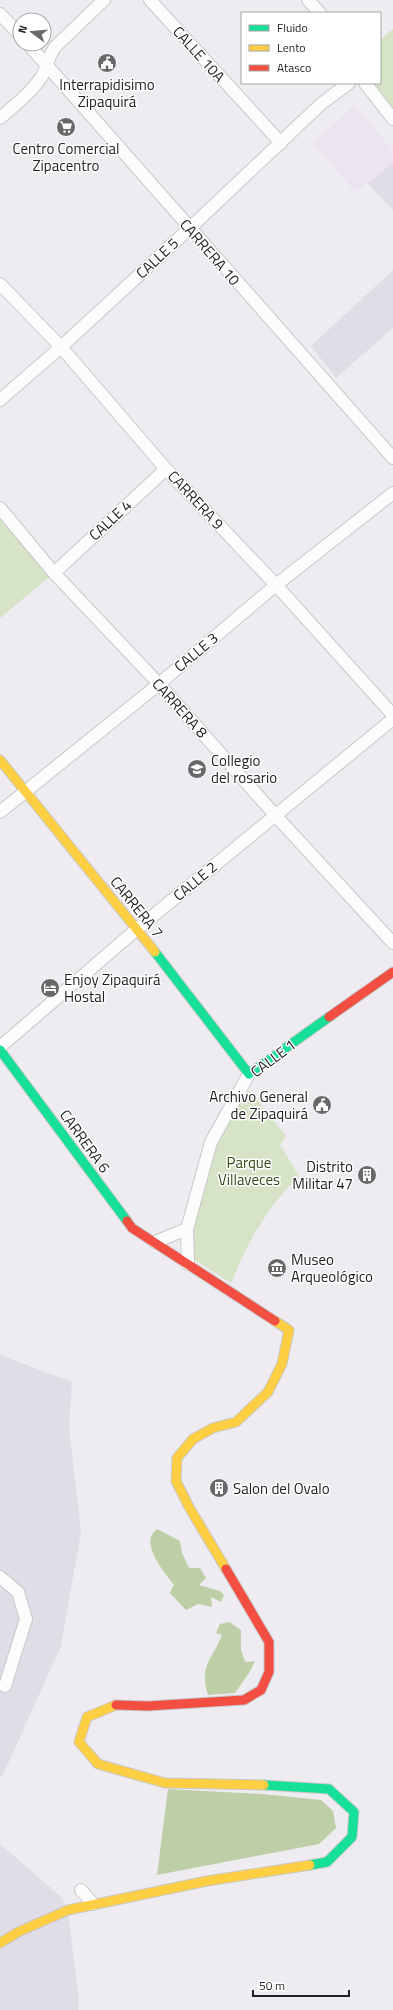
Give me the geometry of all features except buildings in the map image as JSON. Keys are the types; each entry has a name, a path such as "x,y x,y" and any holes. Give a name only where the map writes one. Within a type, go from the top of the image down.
{"street":[{"path":"0,118 31,91 43,74 46,63 56,46 104,0"},
{"name":"CALLE 10A","path":"150,0 280,143"},
{"path":"308,0 319,12"},
{"path":"0,14 12,27"},
{"name":"CARRERA 10","path":"36,52 393,458"},
{"name":"CALLE 5","path":"0,400 61,347 321,104 348,84"},
{"path":"366,84 393,119"},
{"name":"CARRERA 9","path":"0,284 61,347 166,469 276,585 393,715"},
{"name":"CALLE 4","path":"54,573 166,469"},
{"name":"CALLE 3","path":"0,812 159,684 276,585 393,493"},
{"name":"CARRERA 8","path":"0,508 54,573 159,684 275,815 393,943"},
{"name":"CALLE 2","path":"0,1049 137,929 393,719"},
{"name":"CARRERA 7","path":"0,760 137,929 249,1074"},
{"name":"CALLE 1","path":"188,1264 187,1229 211,1142 249,1074 393,972"},
{"name":"CARRERA 6","path":"0,1049 132,1228 289,1330 282,1364 268,1392 236,1422 213,1428 193,1439 177,1458 176,1481 189,1507 269,1642 269,1672 260,1690 244,1700 148,1706 113,1705 87,1717 79,1742 98,1764 165,1783 286,1784 329,1789 354,1812 352,1837 327,1862 207,1881 93,1904"},
{"path":"155,1242 187,1229"},
{"path":"0,1577 18,1592 26,1619 5,1686"},
{"path":"0,1943 18,1932 68,1910 93,1904 81,1890"}],"shaded area":[{"path":"354,106 393,150 393,163 355,192 314,143"},
{"path":"393,163 393,210 367,183"},
{"path":"393,270 393,328 336,378 311,346"},
{"path":"0,1355 72,1382 69,1427 81,1532 61,1646 2,1777 0,1777"},
{"path":"0,1844 60,1896 68,1910 79,2001 78,2010 0,2010"}],"green space":[{"path":"393,29 393,108 373,84 381,84 381,39"},
{"path":"0,508 54,573 0,618"},
{"name":"Parque Villaveces","path":"249,1090 286,1136 280,1145 299,1176 267,1213 251,1239 231,1283 195,1260 190,1232 215,1144"},
{"path":"157,1529 180,1541 182,1553 189,1568 200,1568 206,1578 199,1585 220,1591 224,1595 221,1602 211,1597 212,1607 198,1604 186,1610 170,1593 174,1585 155,1557 150,1542 152,1535"},
{"path":"229,1622 241,1630 241,1650 245,1662 255,1661 249,1673 235,1693 208,1695 205,1676 206,1669 222,1635 216,1633 220,1624"},
{"path":"168,1789 262,1794 321,1800 333,1811 336,1828 319,1844 157,1875"}],"traffic: fast":[{"path":"155,952 249,1074 329,1017"},
{"path":"0,1050 127,1221"},
{"path":"264,1785 329,1789 354,1812 352,1837 327,1862 310,1865"}],"traffic: slow":[{"path":"0,760 155,952"},
{"path":"226,1569 189,1507 176,1481 177,1458 193,1439 213,1428 236,1422 268,1392 282,1364 289,1330 275,1321"},
{"path":"116,1705 87,1717 79,1742 98,1764 165,1783 264,1785"},
{"path":"0,1943 18,1932 68,1910 207,1881 310,1865"}],"traffic: jam":[{"path":"329,1017 393,972"},
{"path":"127,1221 132,1228 275,1321"},
{"path":"116,1705 148,1706 244,1700 261,1690 269,1672 269,1642 226,1569"}],"place":[{"name":"Interrapidisimo Zipaquirá","path":"107,63"},
{"name":"Centro Comercial Zipacentro","path":"66,127"},
{"name":"Collegio del rosario","path":"197,769"},
{"name":"Enjoy Zipaquirá Hostal","path":"50,988"},
{"name":"Archivo General de Zipaquirá","path":"322,1105"},
{"name":"Distrito Militar 47","path":"367,1175"},
{"name":"Museo Arqueológico","path":"277,1268"},
{"name":"Salon del Ovalo","path":"219,1488"}]}
